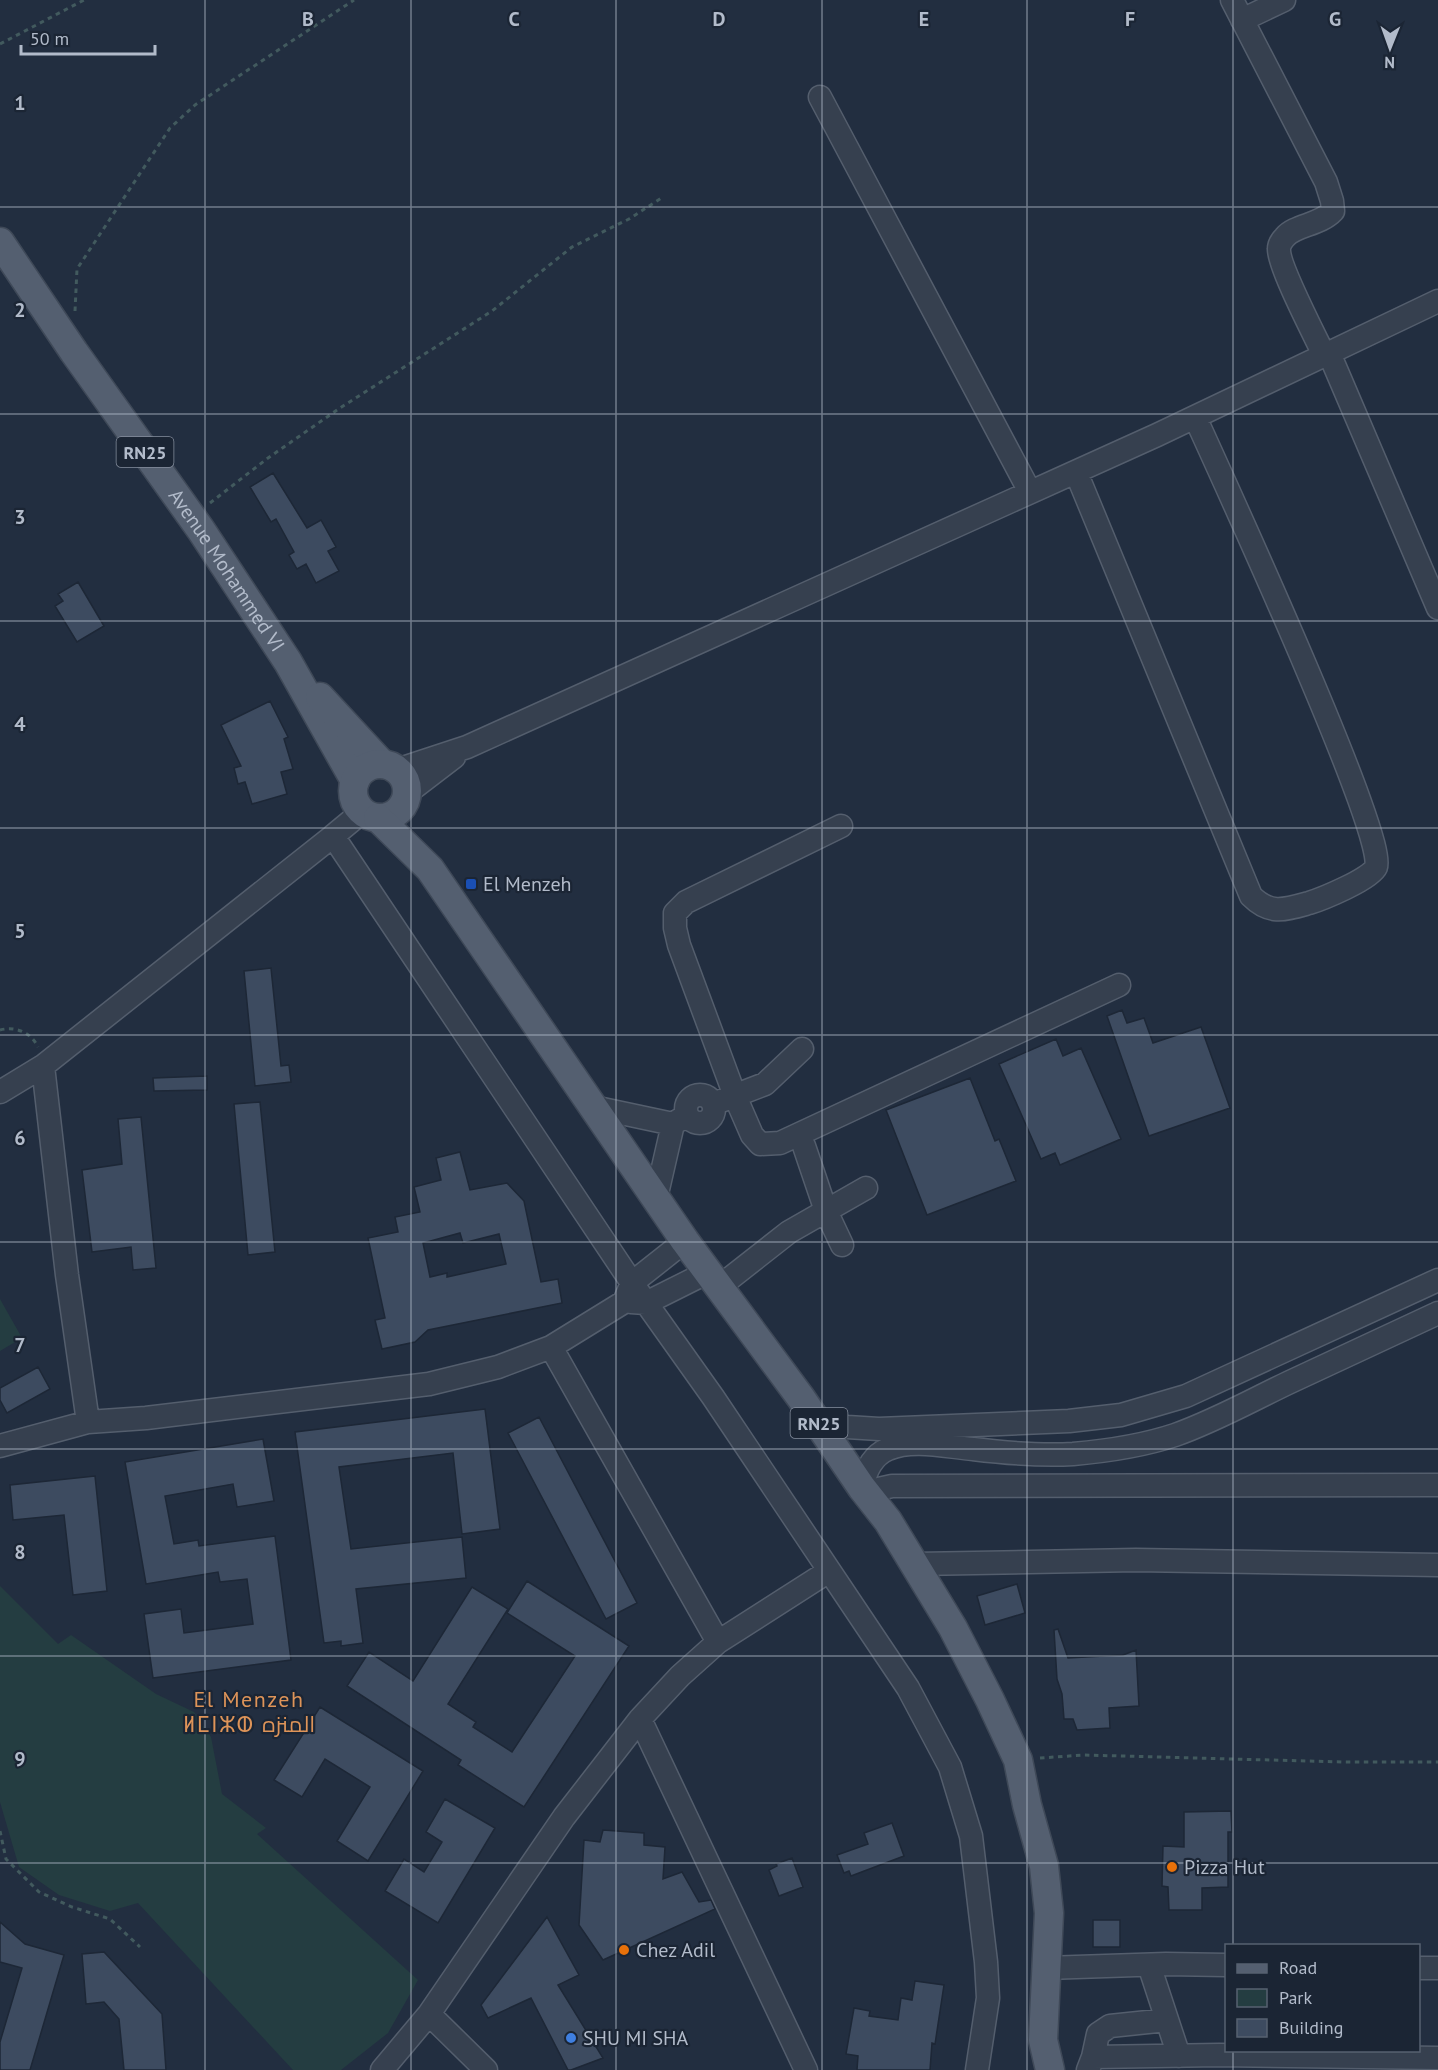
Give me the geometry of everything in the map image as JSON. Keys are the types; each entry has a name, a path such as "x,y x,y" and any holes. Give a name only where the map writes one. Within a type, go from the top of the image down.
{"main road":[{"name":"Avenue Mohammed VI","path":"0,242 74,352 192,517 288,662"},
{"name":"RN25","path":"288,662 355,781 354,798 430,869 685,1241 816,1419 863,1490 888,1521 916,1564 958,1638 1018,1760 1027,1805 1044,1866 1049,1913 1043,2040 1050,2070"},
{"name":"RN25","path":"288,662 398,782 430,869"},
{"path":"355,781 365,768 373,765 398,782 395,814 370,815"},
{"name":"RN25","path":"1032,2070 1043,2040"}],"street":[{"path":"1284,0 1237,10 1326,182 1333,211 1327,218 1286,235 1279,246 1279,256 1327,354 1438,608"},
{"path":"820,97 1030,492"},
{"path":"398,782 467,747 1195,417 1438,301"},
{"path":"1076,472 1251,896 1262,907 1275,910 1311,903 1368,877 1376,867 1376,856 1365,815 1296,644 1195,417"},
{"path":"0,1092 43,1066 333,836 370,815"},
{"path":"841,826 686,902 675,913 675,928 679,945 735,1096 752,1135 760,1144 780,1143 1119,985"},
{"path":"333,836 628,1292 646,1303 713,1397 908,1688 935,1737 950,1767 971,1836 988,1998 977,2070"},
{"path":"656,1198 680,1119 688,1102 698,1095 704,1096 713,1104 765,1084 802,1049"},
{"path":"43,1066 67,1275 88,1422"},
{"path":"593,1107 680,1119"},
{"path":"804,1146 826,1211 842,1245"},
{"path":"646,1303 713,1279 866,1188"},
{"path":"0,1446 88,1422 146,1418 429,1384 498,1367 551,1347 628,1292 685,1241"},
{"path":"1438,1280 1207,1387 1143,1410 1069,1421 916,1435 876,1456 866,1471 863,1490 892,1486 1438,1485"},
{"path":"816,1419 847,1427 916,1435 1011,1453 1049,1454 1097,1451 1150,1442 1213,1420 1438,1312"},
{"path":"551,1347 718,1642"},
{"path":"916,1564 1136,1560 1438,1565"},
{"path":"382,2070 429,2014 564,1817 640,1719 718,1642 829,1571"},
{"path":"640,1719 806,2070"},
{"path":"1149,1965 1179,2056"},
{"path":"1047,1968 1225,1965"},
{"path":"1420,1968 1438,1968"},
{"path":"429,2014 486,2070"},
{"path":"1167,2020 1110,2026 1098,2034 1091,2064 1179,2056 1438,2058"},
{"path":"1224,2070 1438,2069"}],"path":[{"path":"0,44 84,0"},
{"path":"75,317 77,269 170,128 195,105 354,0"},
{"path":"192,517 268,458 340,408 492,311 572,247 629,219 663,198"},
{"path":"0,1030 10,1027 28,1034 37,1043 43,1066"},
{"path":"1018,1760 1084,1755 1344,1762 1438,1762"},
{"path":"0,1831 6,1860 39,1892 72,1907 110,1918 140,1947"}],"green space":[{"path":"0,1299 22,1338 0,1351"},
{"path":"0,1586 58,1644 71,1635 156,1694 194,1712 211,1737 222,1794 266,1828 257,1834 418,1980 388,2033 341,2070 293,2070 138,1903 110,1911 59,1895 19,1867 0,1802"}],"building":[{"path":"273,473 307,528 321,520 336,547 328,551 339,571 316,583 306,564 297,569 289,555 294,552 276,519 271,522 250,487"},
{"path":"78,582 104,626 77,642 55,606 63,601 58,594"},
{"path":"270,701 288,737 284,739 293,769 281,772 287,794 252,804 245,782 238,784 234,768 241,766 221,725"},
{"path":"271,968 281,1066 289,1065 291,1082 255,1086 244,971"},
{"path":"1122,1010 1127,1023 1144,1018 1153,1043 1201,1027 1230,1108 1149,1136 1107,1016"},
{"path":"1056,1039 1063,1056 1081,1048 1121,1139 1060,1165 1055,1153 1041,1159 999,1064"},
{"path":"207,1076 207,1090 154,1091 153,1078"},
{"path":"970,1078 995,1141 999,1139 1016,1181 927,1215 886,1110"},
{"path":"260,1102 275,1252 248,1255 234,1104"},
{"path":"141,1117 156,1268 133,1270 131,1247 92,1252 82,1170 122,1164 118,1119"},
{"path":"460,1152 470,1190 507,1183 524,1201 541,1282 558,1279 562,1303 428,1330 415,1342 382,1349 375,1320 385,1318 368,1238 398,1232 395,1217 420,1212 414,1187 441,1180 436,1158","holes":["460,1233 463,1243 499,1234 506,1264 447,1277 447,1273 430,1277 423,1243"]},
{"path":"38,1367 50,1389 7,1413 0,1400 0,1388"},
{"path":"485,1409 500,1529 462,1534 453,1453 339,1467 351,1549 462,1537 466,1578 356,1589 363,1643 341,1646 341,1641 324,1643 295,1432"},
{"path":"539,1417 637,1603 606,1619 508,1433"},
{"path":"263,1439 274,1501 237,1507 233,1484 165,1496 174,1544 198,1540 199,1546 275,1536 291,1660 153,1678 144,1614 181,1609 184,1633 253,1624 247,1579 220,1582 218,1572 146,1584 125,1462"},
{"path":"95,1476 107,1591 73,1595 64,1515 13,1520 10,1485"},
{"path":"527,1581 629,1646 524,1807 458,1765 461,1760 347,1686 369,1652 413,1681 472,1587 508,1609 448,1704 476,1722 473,1727 512,1752 575,1656 507,1613"},
{"path":"1017,1584 1025,1613 985,1625 977,1596"},
{"path":"1058,1629 1068,1658 1123,1655 1136,1650 1139,1706 1109,1708 1110,1728 1077,1730 1073,1719 1064,1719 1062,1694 1057,1679 1054,1630"},
{"path":"320,1707 423,1771 368,1861 337,1841 370,1787 325,1759 302,1797 274,1780"},
{"path":"445,1799 495,1828 438,1923 385,1891 404,1859 424,1872 442,1842 426,1832"},
{"path":"1231,1811 1232,1832 1228,1832 1228,1887 1202,1888 1202,1910 1169,1910 1168,1887 1162,1886 1163,1846 1184,1847 1184,1812"},
{"path":"892,1823 904,1856 851,1876 849,1871 844,1873 837,1855 868,1844 864,1833"},
{"path":"603,1830 644,1833 644,1845 665,1847 663,1879 682,1872 699,1902 711,1900 715,1909 603,1960 579,1925 584,1840 600,1842"},
{"path":"792,1858 803,1887 779,1896 769,1870 777,1866 776,1864"},
{"path":"547,1917 579,1975 558,1985 603,2058 571,2070 568,2070 531,1998 488,2018 481,2005"},
{"path":"1093,1920 1120,1920 1120,1947 1093,1947"},
{"path":"0,1922 25,1944 64,1955 30,2070 0,2070 0,2042 22,1968 0,1962"},
{"path":"104,1952 162,2014 166,2070 124,2070 119,2019 104,2002 86,2004 82,1954"},
{"path":"915,1981 944,1985 935,2044 932,2043 930,2070 857,2070 858,2056 846,2054 854,2008 870,2011 869,2016 898,2020 901,1998 912,2000"}],"place":[{"name":"El Menzeh","path":"471,884"},
{"name":"Pizza Hut","path":"1172,1867"},
{"name":"Chez Adil","path":"624,1950"},
{"name":"SHU MI SHA","path":"571,2038"}],"district":[{"name":"El Menzeh ⵍⵎⵏⵣⵀ المنزه","path":"249,1712"}]}
